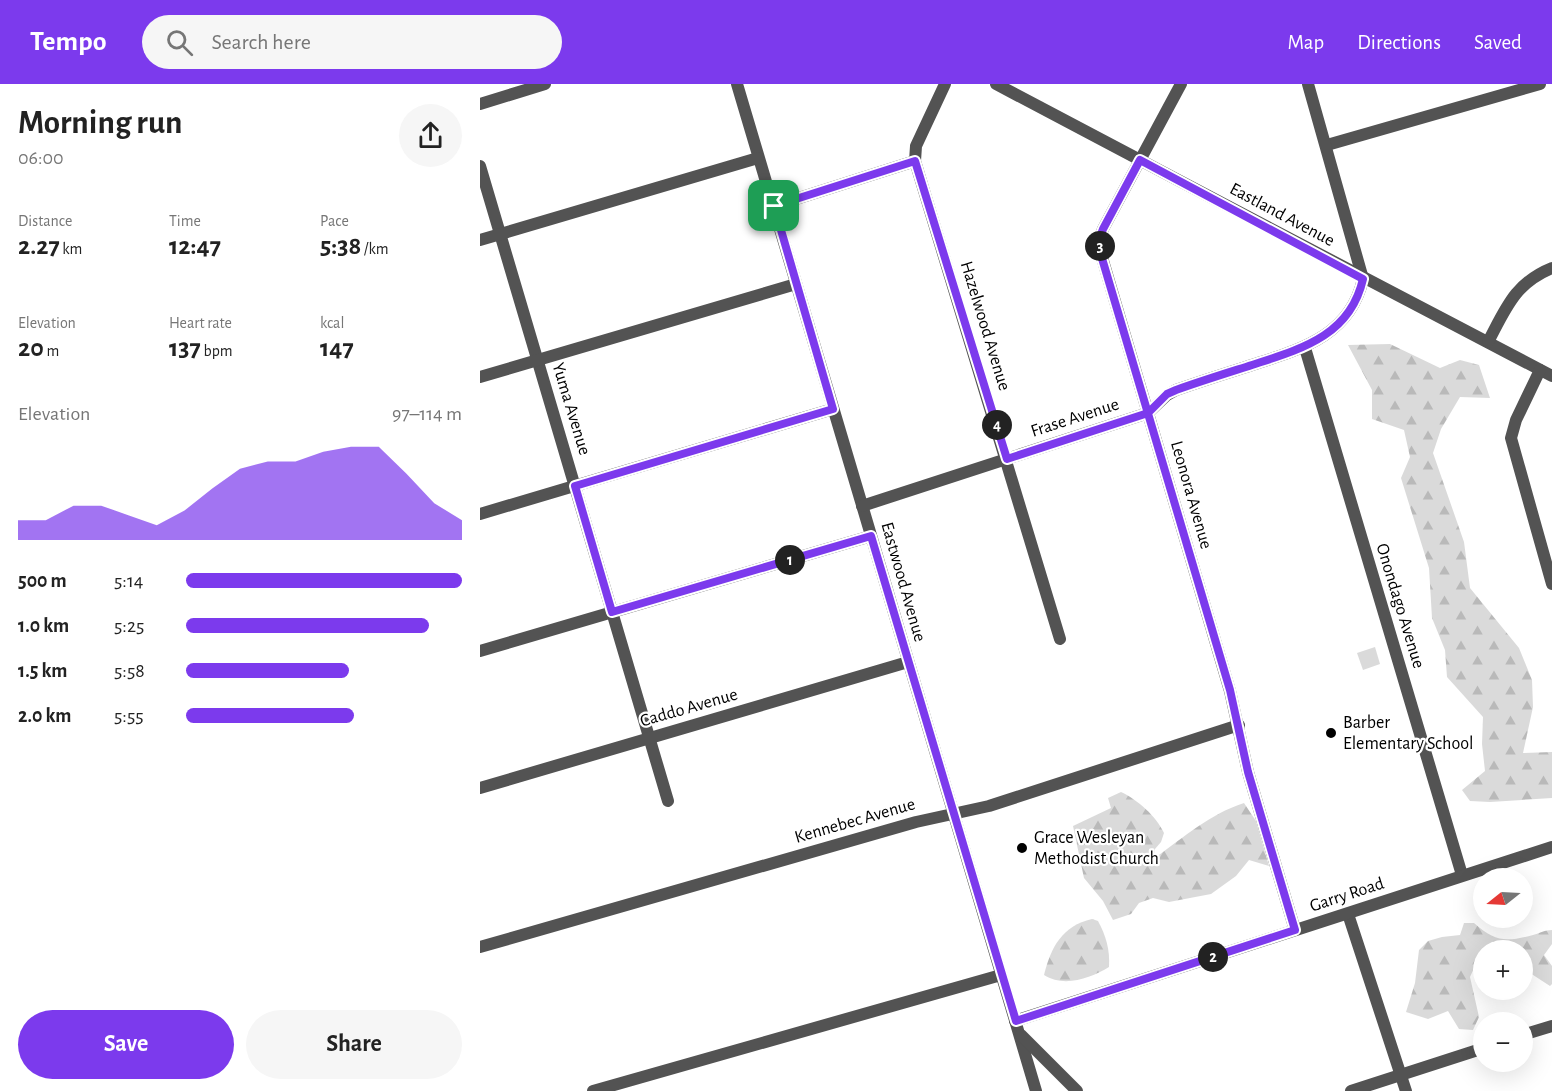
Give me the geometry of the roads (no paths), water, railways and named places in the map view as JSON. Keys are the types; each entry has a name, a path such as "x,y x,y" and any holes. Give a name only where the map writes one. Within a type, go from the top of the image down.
{"street":[{"path":"480,104 545,84"},
{"name":"Eastwood Avenue","path":"737,84 1036,1091"},
{"path":"774,206 915,161 916,146 945,84"},
{"name":"Eastland Avenue","path":"996,84 1363,279 1552,376"},
{"name":"Leonora Avenue","path":"1181,84 1103,229 1100,246 1239,725 1248,772 1295,930"},
{"path":"1308,84 1363,279"},
{"path":"1327,145 1540,84"},
{"path":"480,240 758,158"},
{"name":"Hazelwood Avenue","path":"915,161 1060,639"},
{"name":"Yuma Avenue","path":"480,166 668,801"},
{"path":"1488,342 1504,310 1518,290 1531,278 1552,268"},
{"name":"Frase Avenue","path":"862,506 1148,413 1167,394 1176,390 1305,348 1331,330 1351,310 1359,296 1363,279"},
{"path":"480,377 796,284"},
{"name":"Onondago Avenue","path":"1305,348 1462,875"},
{"path":"1540,370 1516,420 1512,438 1548,548 1552,584"},
{"path":"480,514 833,409"},
{"path":"480,651 871,536"},
{"name":"Caddo Avenue","path":"480,788 908,662"},
{"name":"Kennebec Avenue","path":"480,947 893,828 989,806 1239,725"},
{"name":"Garry Road","path":"1016,1021 1552,847"},
{"path":"1348,914 1406,1091"},
{"path":"593,1091 1001,975"},
{"path":"1533,1032 1552,1026"},
{"path":"1020,1035 1077,1091"},
{"path":"1351,1091 1473,1052"}],"place":[{"name":"Barber Elementary School","path":"1331,733"},
{"name":"Grace Wesleyan Methodist Church","path":"1022,848"}]}
